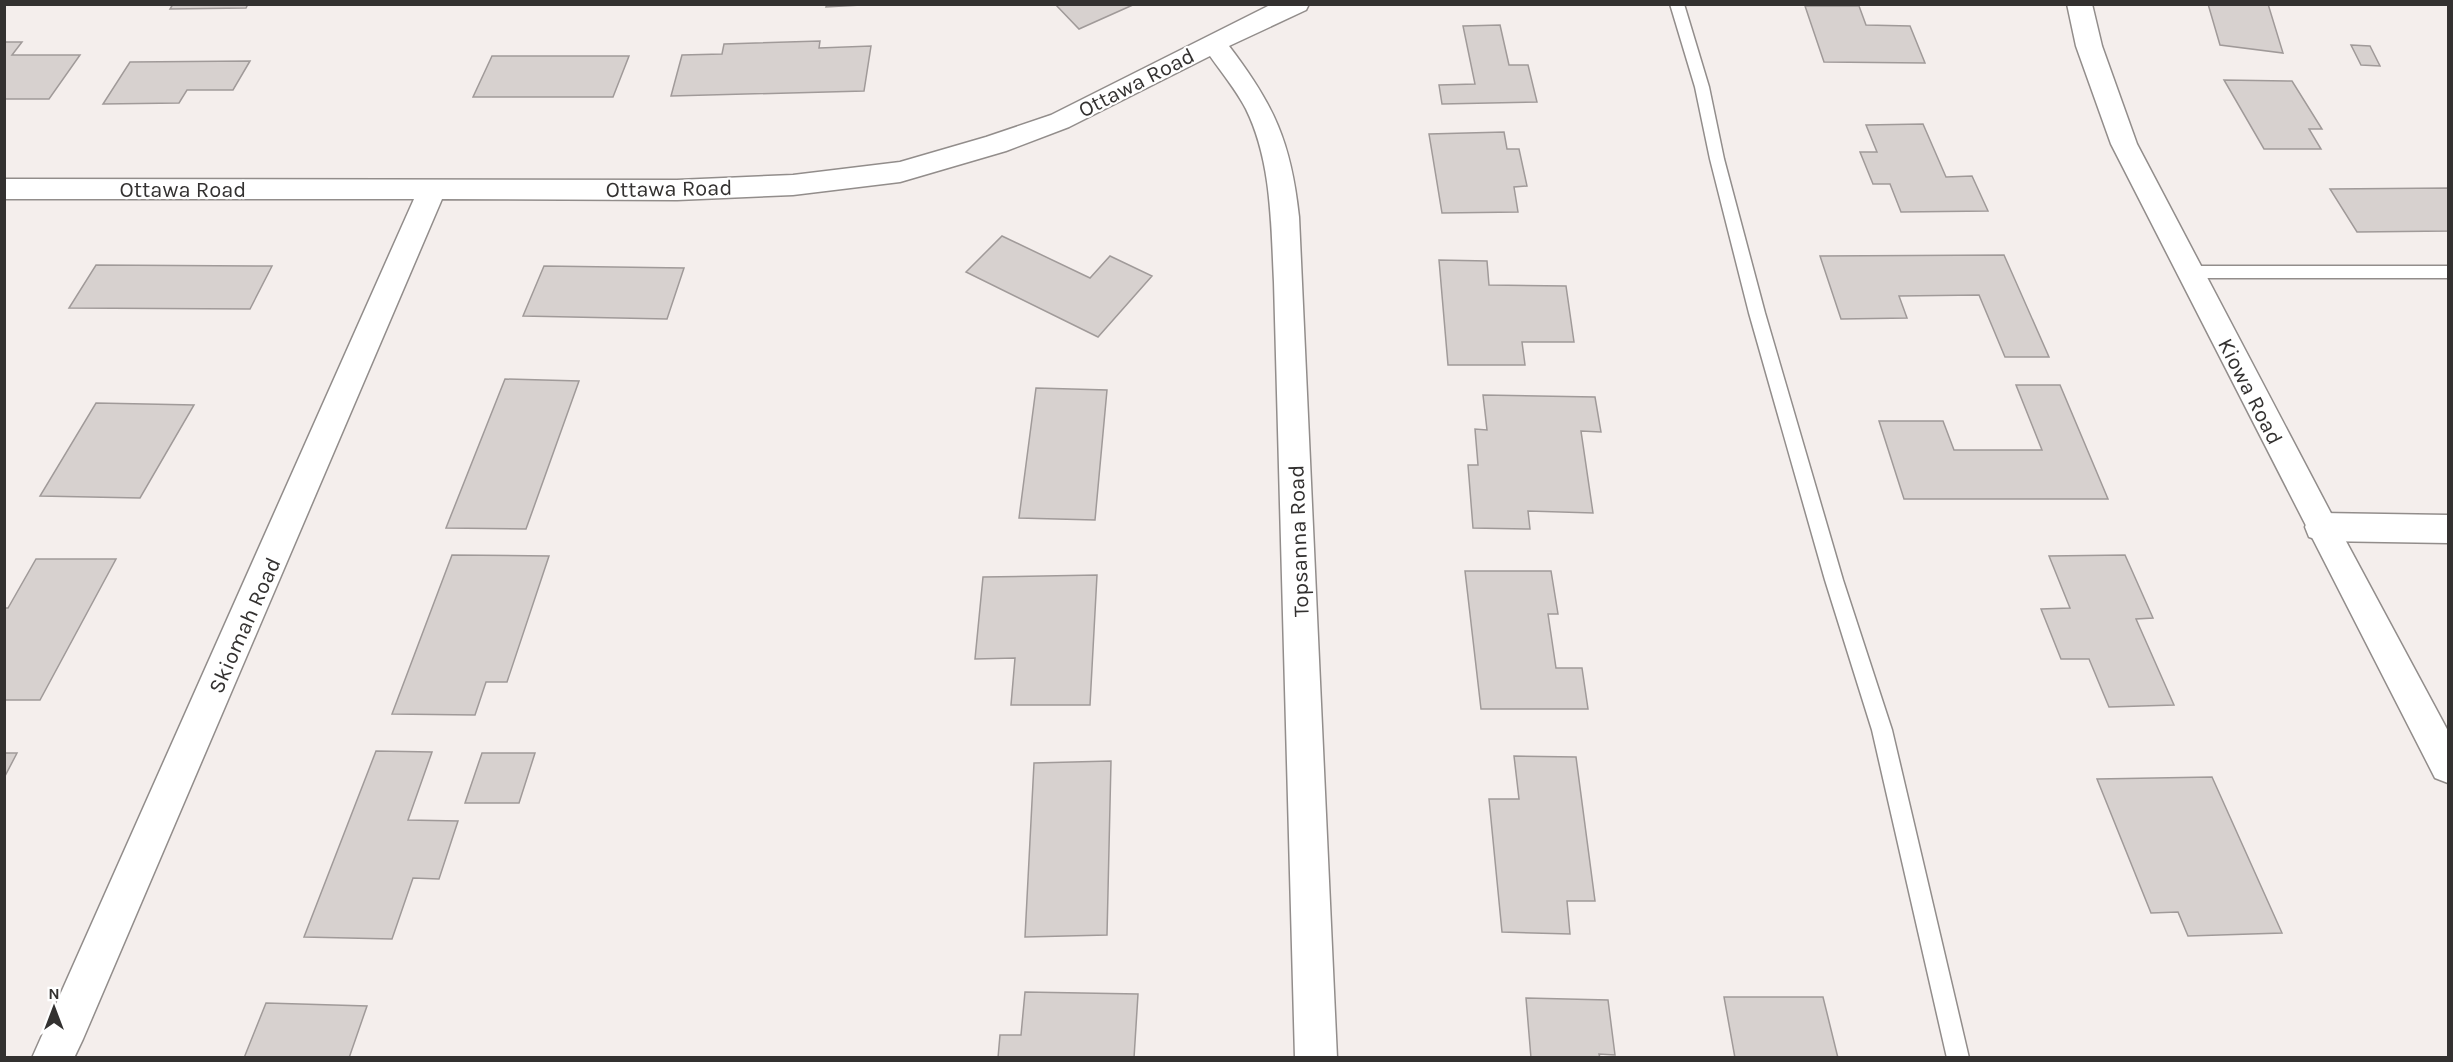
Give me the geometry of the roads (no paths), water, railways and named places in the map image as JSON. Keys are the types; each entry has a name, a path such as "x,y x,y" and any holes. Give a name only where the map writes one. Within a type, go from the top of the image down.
{"street":[{"name":"Ottawa Road","path":"4,189 700,189 793,184 900,172 996,144 1060,121 1213,42 1297,4"},
{"name":"Kiowa Road","path":"2079,4 2089,46 2124,144 2321,527 2448,766"},
{"name":"Topsanna Road","path":"1213,42 1260,110 1275,152 1283,201 1289,282 1316,1058"},
{"name":"Skiomah Road","path":"52,1058 69,1025 432,190"},
{"path":"2321,527 2448,529"}],"lane":[{"path":"1677,4 1702,87 1717,159 1757,313 1834,580 1882,730 1958,1058"},
{"path":"2190,272 2448,272"}]}
